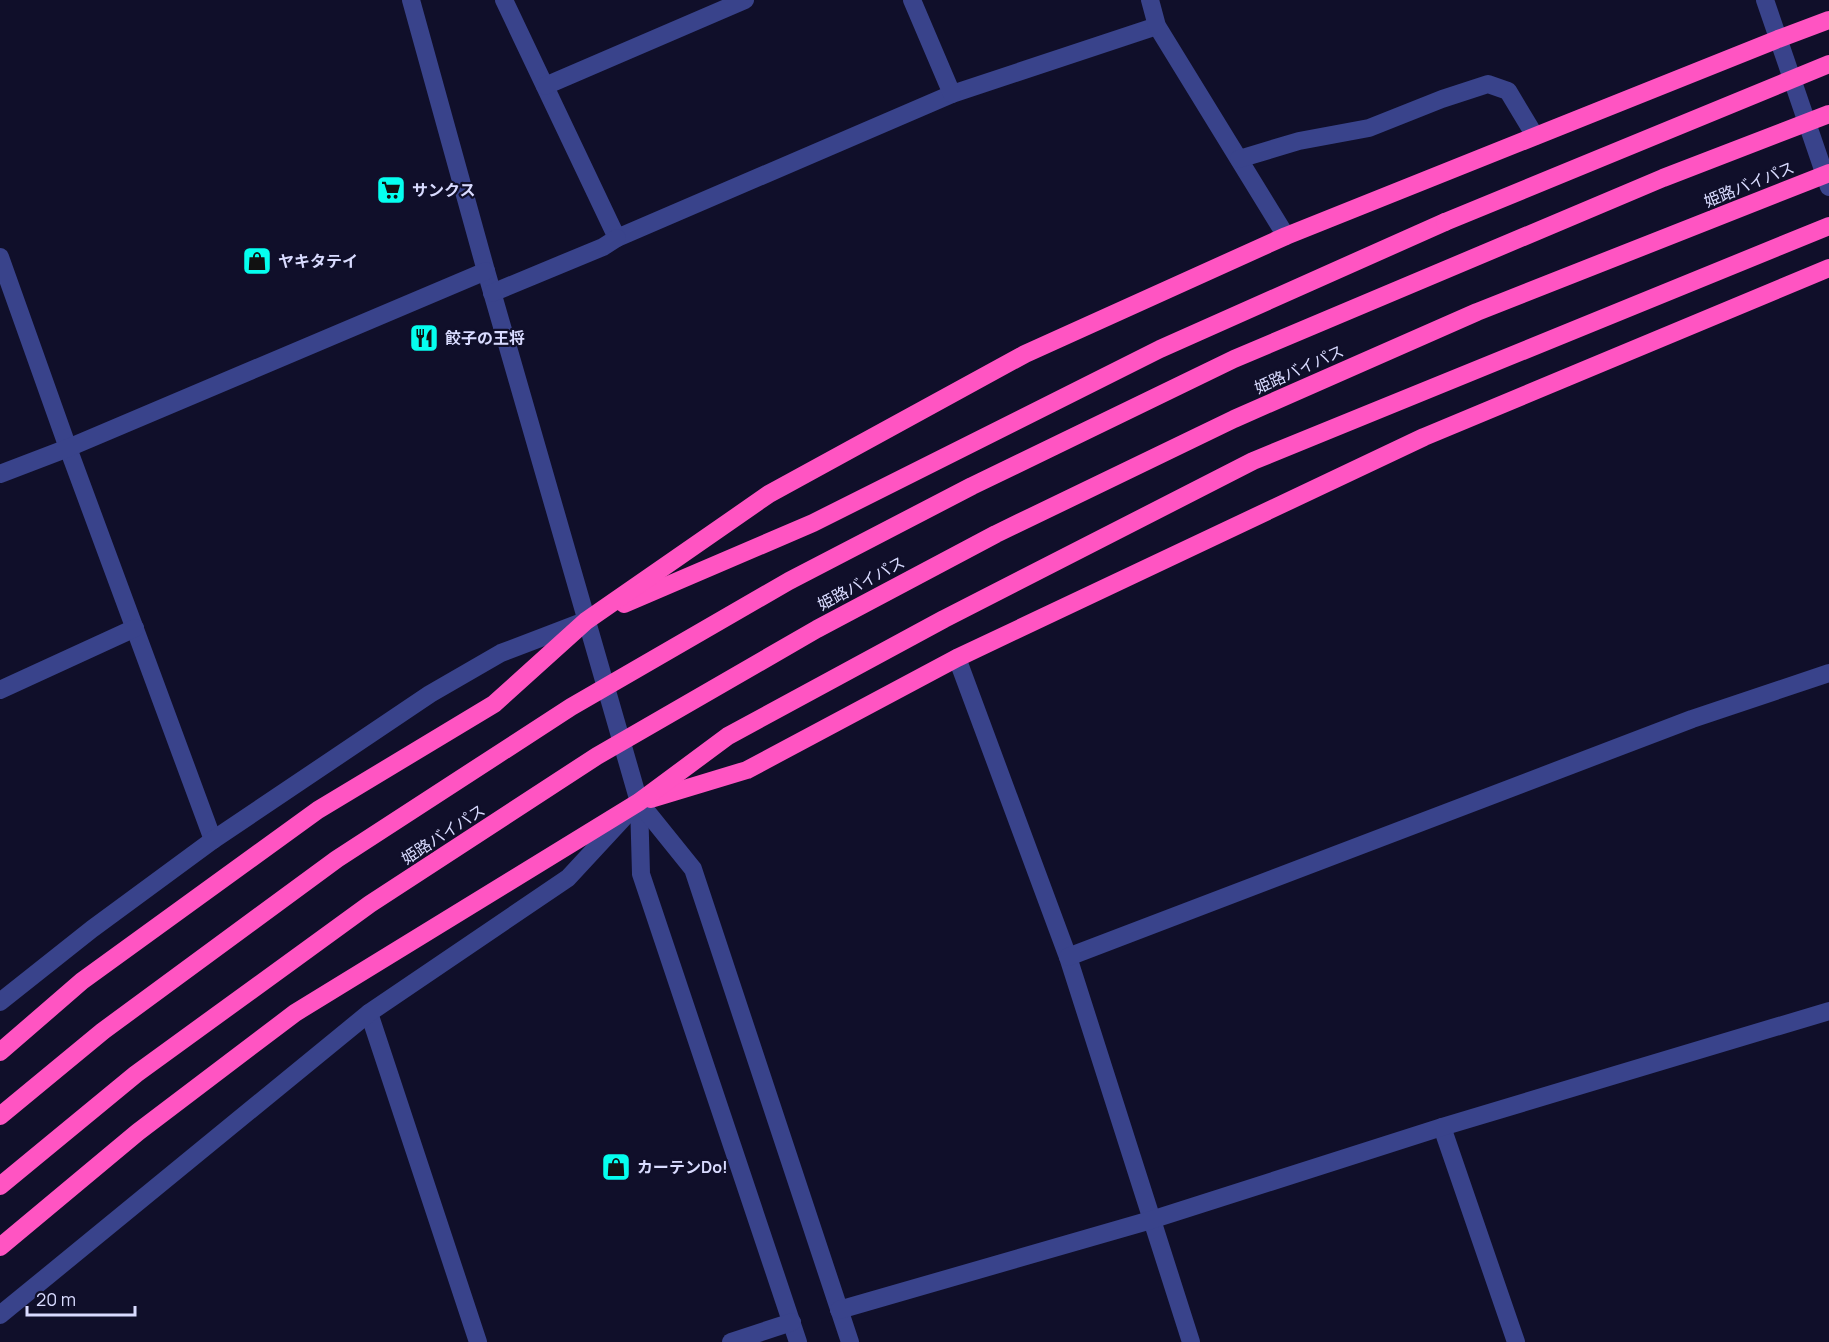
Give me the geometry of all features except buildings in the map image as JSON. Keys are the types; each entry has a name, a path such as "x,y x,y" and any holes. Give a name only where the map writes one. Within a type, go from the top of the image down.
{"highway":[{"path":"0,1052 82,981 318,810 494,704 586,621 779,488 1025,354 1286,236 1829,20"},
{"path":"586,621 813,523 1160,349 1445,222 1829,64"},
{"name":"姫路バイパス","path":"0,1116 103,1031 337,859 571,707 789,582 972,486 1234,359 1663,178 1829,114"},
{"name":"姫路バイパス","path":"0,1186 136,1074 370,904 597,756 817,629 996,534 1234,419 1477,312 1829,173"},
{"path":"0,1247 138,1132 295,1013 639,802 728,736 944,619 1253,461 1829,226"},
{"path":"639,802 747,770 957,658 1424,437 1829,268"}],"street":[{"path":"411,0 492,293 639,802 641,874 798,1342"},
{"path":"504,0 617,238"},
{"path":"545,86 745,0"},
{"path":"912,0 952,94"},
{"path":"1150,0 1157,26 1286,236"},
{"path":"1765,0 1829,187"},
{"path":"492,293 603,247 617,238 952,94 1157,26"},
{"path":"1239,159 1299,141 1369,128 1442,99 1488,84 1508,91 1535,136"},
{"path":"0,257 213,840"},
{"path":"0,474 486,271"},
{"path":"0,1002 92,929 213,840 430,694 501,653 586,621"},
{"path":"0,690 135,628"},
{"path":"957,658 1068,957 1191,1342"},
{"path":"1068,957 1692,719 1829,673"},
{"path":"0,1315 369,1013 568,878 639,802"},
{"path":"639,802 693,869 850,1342"},
{"path":"839,1310 1151,1220 1442,1127 1829,1011"},
{"path":"369,1013 478,1342"},
{"path":"1442,1127 1516,1342"},
{"path":"731,1342 792,1322"}],"place":[{"name":"サンクス","path":"391,190"},
{"name":"ヤキタテイ","path":"257,261"},
{"name":"餃子の王将","path":"424,338"},
{"name":"カーテンDo!","path":"616,1167"}]}
